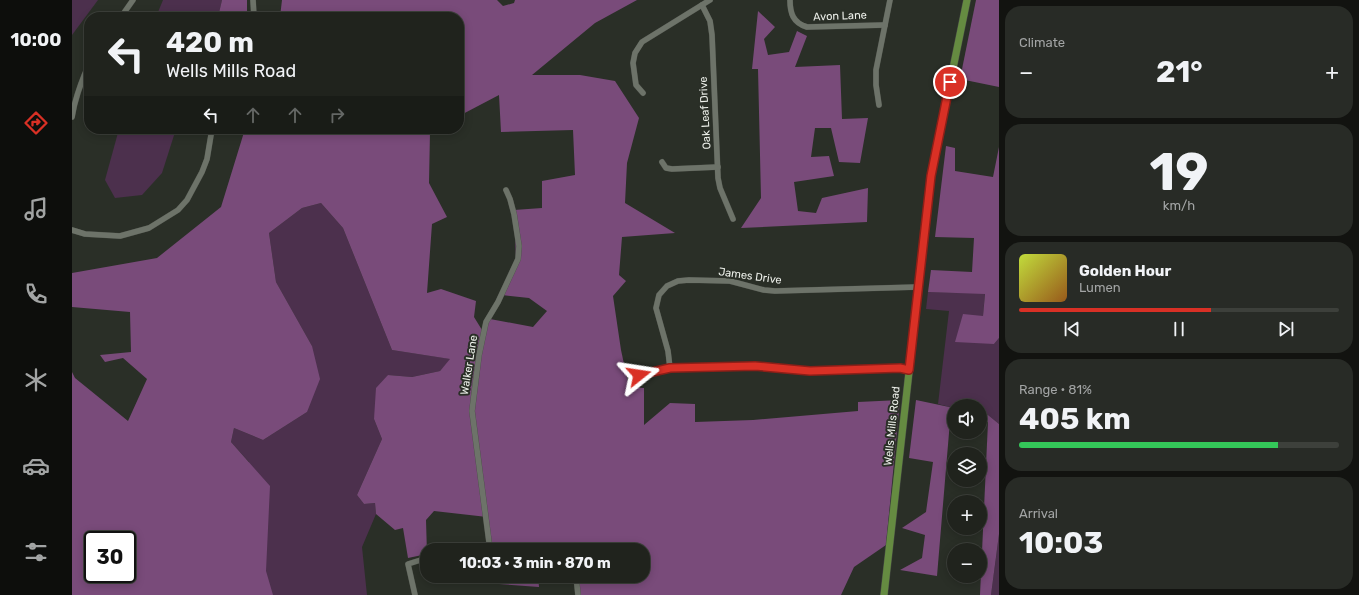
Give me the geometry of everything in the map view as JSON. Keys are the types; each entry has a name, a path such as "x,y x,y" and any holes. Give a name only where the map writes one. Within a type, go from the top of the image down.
{"main road":[{"name":"Wells Mills Road","path":"884,595 933,161 967,0"}],"street":[{"path":"125,12 133,0"},
{"path":"253,0 254,12"},
{"path":"643,93 636,85 633,69 637,48 642,42 710,0"},
{"name":"Avon Lane","path":"790,0 790,7 795,20 800,25 807,27 884,25"},
{"path":"879,105 876,85 876,70 890,0"},
{"name":"Oak Leaf Drive","path":"702,5 710,21 712,35 720,188 733,219"},
{"path":"72,117 75,101 84,75"},
{"path":"72,230 85,234 120,236 149,228 178,210 187,200 202,172 207,159 211,134"},
{"path":"662,162 666,168 672,170 718,167"},
{"name":"Walker Lane","path":"489,543 472,412 479,354 486,322 498,302 518,259 519,246 514,214 506,190"},
{"name":"James Drive","path":"670,368 668,351 656,308 659,295 662,290 678,281 730,281 764,290 775,291 918,287"},
{"path":"639,375 670,368 755,366 810,371 900,368 909,370"},
{"path":"415,595 408,564 420,560"},
{"path":"577,583 578,595"}],"shaded area":[{"path":"72,0 98,0 89,12 84,12 84,19 72,35"},
{"path":"163,0 222,0 219,12 158,12"},
{"path":"222,0 247,0 247,12 219,12"},
{"path":"282,0 497,0 503,6 514,3 515,0 637,0 595,23 532,75 580,75 615,81 639,118 627,163 625,203 675,233 622,237 619,275 626,281 613,296 621,350 629,387 644,388 644,425 670,403 695,404 695,422 753,420 858,411 858,402 900,400 886,545 854,567 841,595 577,595 576,583 650,583 650,543 492,543 487,517 434,511 426,520 427,543 420,543 420,555 408,558 403,528 395,530 376,514 375,503 364,504 357,495 382,439 374,419 376,388 388,375 412,377 440,371 450,359 392,350 343,228 321,203 302,208 269,233 276,282 312,346 320,379 307,412 263,440 234,428 231,442 270,486 266,571 273,595 72,595 72,372 75,378 128,421 147,379 123,358 105,362 100,355 131,352 130,312 72,307 72,273 157,258 221,207 243,134 430,134 429,183 447,217 432,224 427,293 441,289 476,301 474,317 482,330 490,319 533,327 547,311 529,298 502,295 516,260 514,210 542,208 542,181 575,175 573,130 501,132 499,95 464,113 464,12 281,12"},
{"path":"976,0 999,0 999,87 960,79"},
{"path":"758,11 775,27 764,39 768,55 789,52 797,31 807,36 795,67 840,65 842,119 868,118 860,163 839,162 831,128 815,128 811,157 829,156 834,176 794,182 798,211 816,213 822,198 868,188 867,222 741,228 761,198 758,69 752,69"},
{"path":"118,134 174,134 162,173 142,195 115,198 105,180"},
{"path":"946,146 955,148 955,171 993,177 999,147 999,338 994,344 955,342 963,314 983,316 985,294 928,292 931,270 972,272 974,238 935,237"},
{"path":"321,203 343,228 392,350 451,359 440,371 412,377 388,375 374,419 382,439 357,495 364,504 375,503 376,514 362,547 367,595 72,595 72,383 120,471 217,471 249,462 231,442 234,428 263,440 307,412 312,346 276,282 269,233 302,208"},
{"path":"928,292 985,293 983,316 994,344 999,338 999,424 987,415 987,399 947,399 947,406 938,404 949,311 926,309"},
{"path":"916,400 947,407 947,439 948,439 937,576 900,570 922,558 925,535 902,528 926,512 933,462 909,458"},
{"path":"987,415 999,424 999,534 991,595 980,595 981,583 987,583 987,543 982,543 983,535 987,535 987,495 985,495 985,487 987,487"},
{"path":"999,534 999,595 991,595"},
{"path":"539,583 539,587 499,584"}],"route":[{"path":"639,375 670,368 738,366 810,371 900,368 909,370 933,161 950,82"}]}
